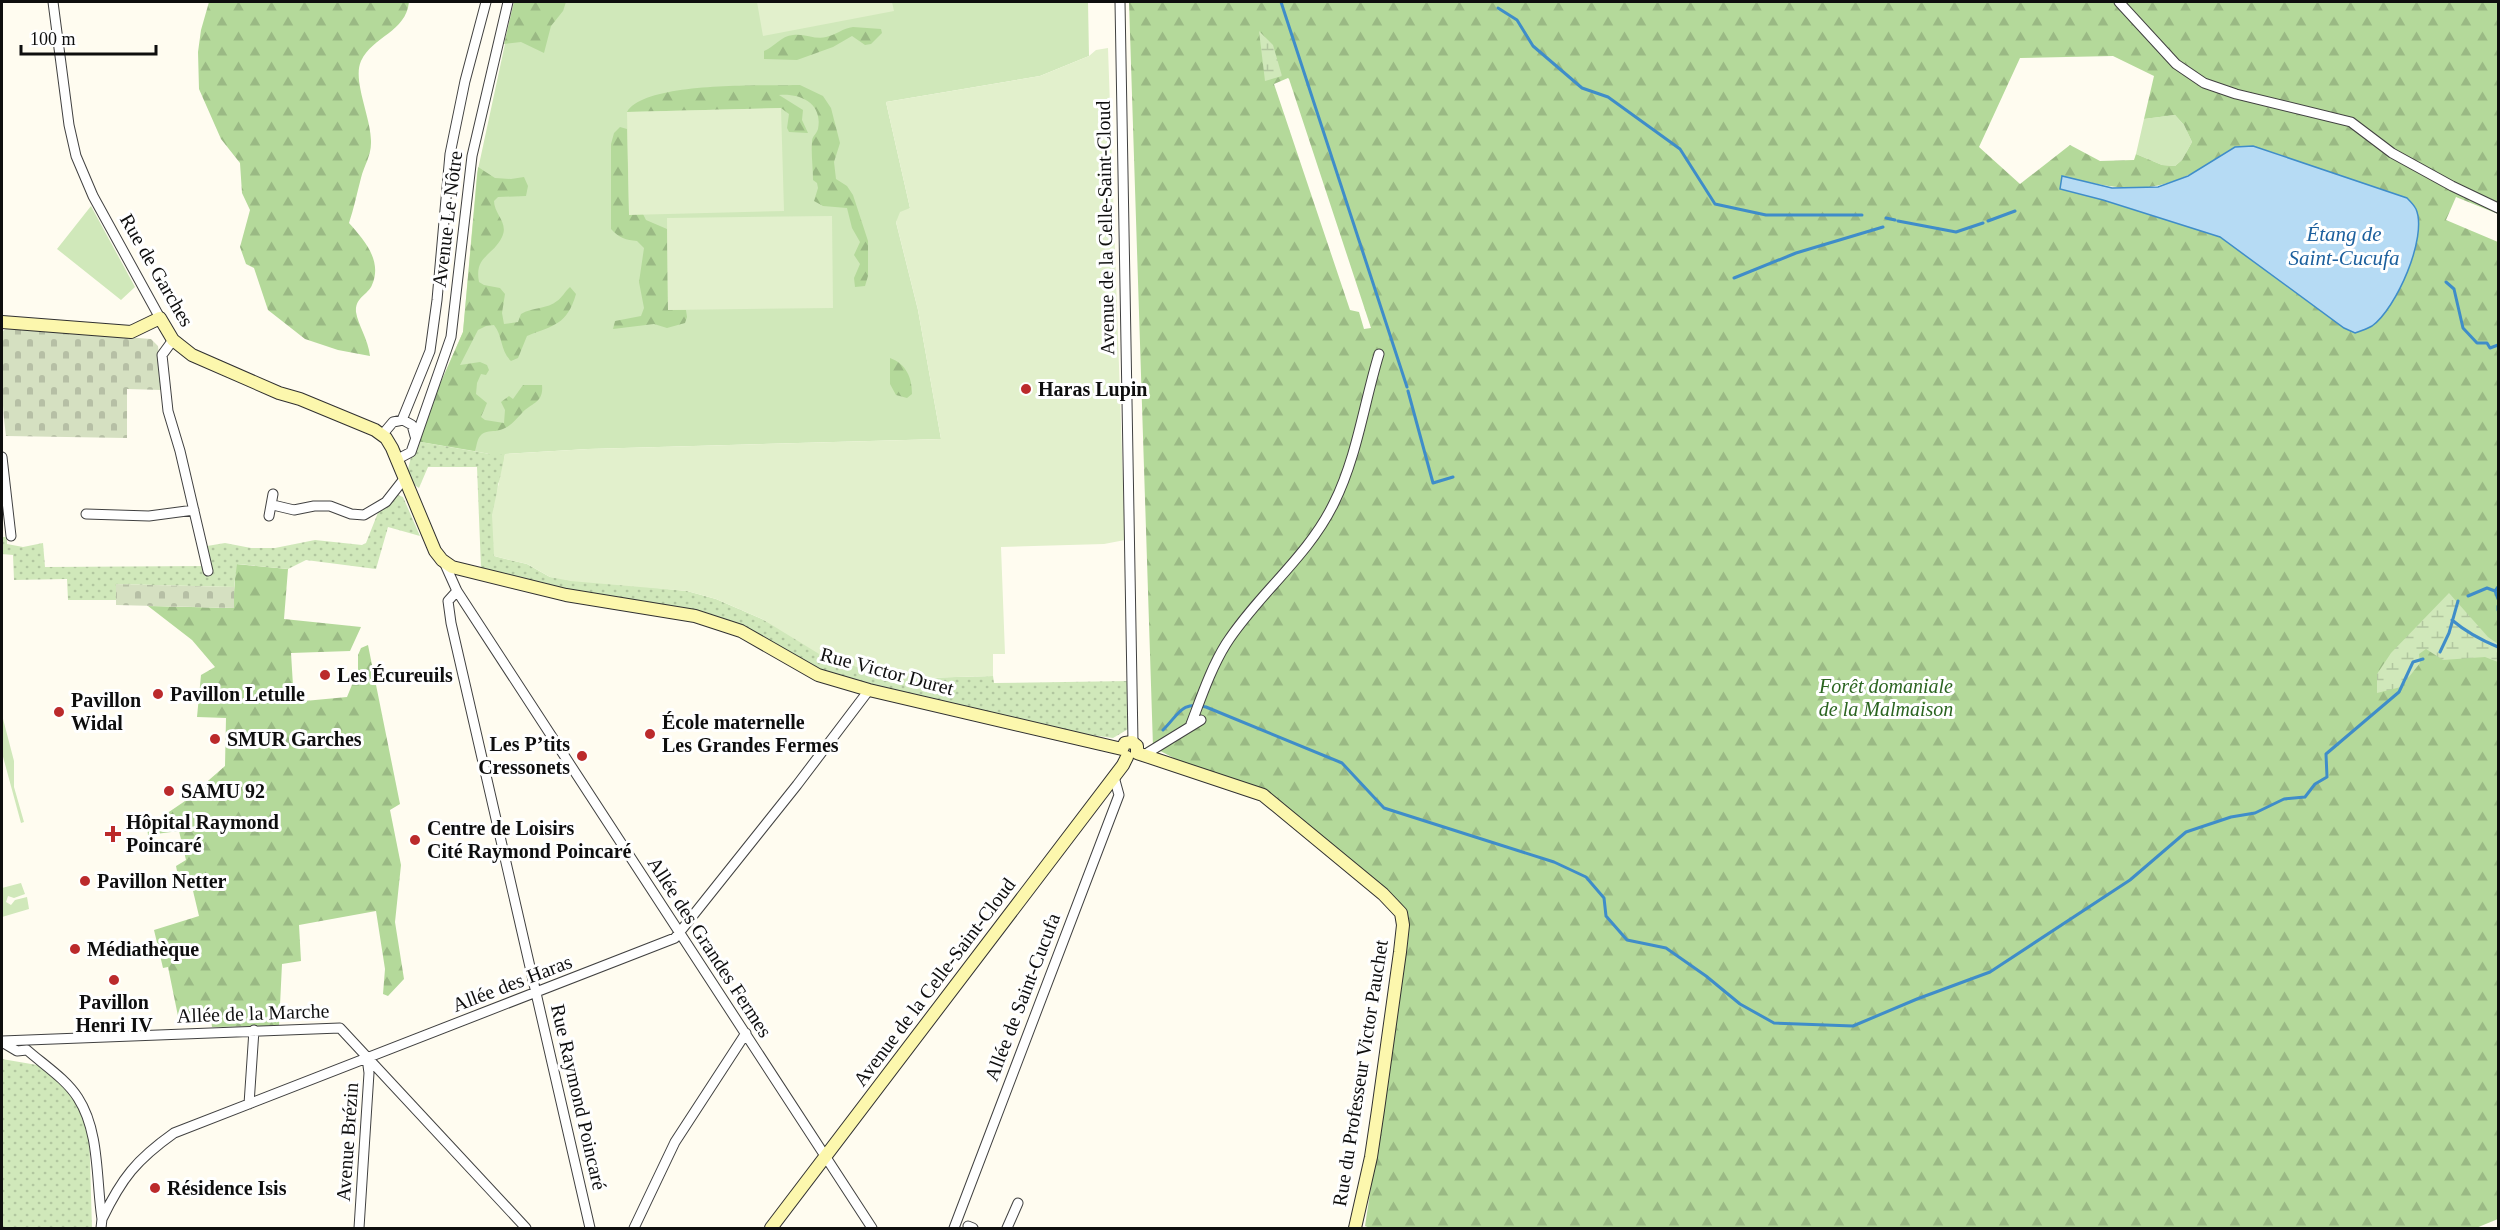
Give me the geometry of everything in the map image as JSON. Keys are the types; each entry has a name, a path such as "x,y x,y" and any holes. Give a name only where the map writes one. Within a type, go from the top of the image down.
{"street":[{"name":"Rue de Garches","path":"53,2 69,125 80,170 173,340 192,355 279,393 368,426 382,435"},
{"name":"Avenue Le Nôtre","path":"402,420 430,351 437,300 450,154 465,81 486,2"},
{"name":"Avenue Le Nôtre","path":"396,460 411,452 451,337 472,156 508,2"},
{"name":"Avenue de la Celle-Saint-Cloud","path":"771,1228 1133,752 1120,2"},
{"path":"2119,2 2176,64 2205,83 2236,94 2351,122 2392,153 2452,186 2499,208"},
{"path":"2,322 131,332 160,318"},
{"path":"173,340 162,355 167,404 208,571"},
{"path":"1191,724 1225,645 1269,587 1311,541 1334,504 1348,469 1379,354"},
{"path":"415,439 414,428 402,420 393,422 382,435 389,443 435,551 443,561"},
{"path":"2,457 11,536"},
{"path":"273,505 294,510 330,506 364,515 386,502 404,479"},
{"path":"269,516 273,505 273,494"},
{"path":"86,514 149,516 194,510"},
{"name":"Rue Victor Duret","path":"443,561 458,569 566,595 695,616 741,631 818,675 869,690 1133,752"},
{"name":"Allée des Grandes Fermes","path":"443,561 457,591 680,933 706,977 746,1033 872,1228"},
{"name":"Rue Raymond Poincaré","path":"457,591 448,601 449,611 590,1228"},
{"name":"Allée des Haras","path":"102,1224 116,1192 131,1169 174,1134 675,938 797,785 869,690"},
{"path":"1133,752 1201,720"},
{"name":"Rue du Professeur Victor Pauchet","path":"1133,752 1263,795 1383,894 1401,913 1403,925 1400,952 1378,1110 1371,1156 1354,1228"},
{"name":"Allée de Saint-Cucufa","path":"954,1228 1119,795 1114,777"},
{"name":"Allée de la Marche","path":"2,1042 28,1039 340,1028 526,1228"},
{"path":"249,1104 254,1030"},
{"path":"634,1228 675,1142 746,1033"},
{"path":"27,1050 28,1039"},
{"path":"2,1042 17,1051 27,1050 70,1088 83,1109 95,1151 102,1224"},
{"name":"Avenue Brézin","path":"359,1228 369,1073 367,1058"},
{"path":"1007,1228 1018,1203"}],"green space":[{"path":"209,2 409,2 402,20 373,45 361,61 359,69 360,89 369,123 371,143 349,223 370,251 375,267 372,285 356,307 370,356 338,350 305,339 268,310 254,268 246,264 240,247 250,210 242,193 240,163 221,139 199,89 198,52"},
{"path":"514,2 1088,2 1089,56 1040,76 886,102 910,208 896,222 918,310 941,439 588,449 505,454 490,454 415,441 463,332 477,174"},
{"path":"514,2 566,2 563,11 551,26 544,53 521,42 504,44"},
{"path":"757,2 892,2 894,11 763,36"},
{"name":"Forêt domaniale de la Malmaison","path":"1129,2 2498,2 2498,214 2456,197 2446,220 2498,242 2498,1219 2476,1228 1370,1228 1365,1226 1386,1089 1401,913 1263,795 1181,762 1153,747","holes":["2113,56 2154,76 2144,119 2175,115 2184,125 2192,142 2182,160 2175,166 2162,165 2136,154 2134,160 2100,161 2070,145 2020,184 1979,147 2020,58","1289,79 1371,328 1364,329 1359,312 1350,310 1274,84","2204,167 2407,198 2416,208 2419,222 2415,248 2394,300 2355,333 2344,328 2220,237 2061,189 2062,176 2101,185 2135,188 2151,187 2185,177"]},
{"path":"853,27 881,29 882,33 871,44 865,45 852,36 833,47 797,60 764,59 764,51 789,36 822,38"},
{"path":"1259,31 1273,45 1282,76 1265,81"},
{"name":"Haras Lupin","path":"1108,48 1125,540 1104,544 1001,547 1005,654 993,654 993,676 919,678 849,665 824,657 762,619 716,599 687,591 570,581 550,577 527,564 494,556 492,515 505,454 588,449 941,439 918,310 896,222 900,212 910,208 886,102 1040,76 1089,56 1096,50"},
{"path":"800,85 823,96 831,108 840,143 834,162 836,179 847,186 853,195 868,241 868,276 865,286 855,287 854,278 860,264 854,255 860,242 852,228 847,208 823,206 814,201 818,188 817,183 813,180 812,142 819,120 817,112 808,102 795,96 779,95 803,110 802,120 808,133 789,132 787,128 789,114 781,108 627,112 638,102 680,90 707,87"},
{"path":"781,108 784,211 629,215 627,112"},
{"path":"2175,115 2184,125 2192,142 2182,160 2175,166 2162,165 2136,154 2144,119"},
{"path":"620,127 627,129 629,214 643,214 646,220 667,229 668,310 686,310 685,323 667,328 654,324 613,329 615,321 641,316 644,308 639,282 644,248 637,241 623,238 611,229 611,144 614,133"},
{"path":"478,167 495,178 524,177 528,186 526,196 498,197 494,201 503,223 504,232 479,267 479,282 500,288 505,294 502,313 504,324 518,322 521,314 553,304 570,287 576,294 564,318 552,326 527,336 518,358 511,361 505,353 494,325 478,330 460,365 480,362 487,365 489,370 486,375 481,374 477,383 476,394 487,403 481,417 485,420 504,423 505,410 501,402 509,396 513,399 523,385 542,385 542,391 539,399 510,425 504,429 482,434 475,451 415,441 463,332"},
{"path":"91,206 135,287 121,300 57,249"},
{"path":"832,216 833,308 668,310 667,218"},
{"path":"7,328 151,339 158,346 162,390 127,389 127,438 6,436 2,371 3,331"},
{"path":"890,358 907,372 912,394 907,398 896,395 890,384"},
{"path":"415,441 490,454 505,454 502,476 498,484 494,556 527,564 550,577 687,591 716,599 762,619 849,665 919,678 993,676 994,683 1130,681 1130,728 1113,738 1083,734 826,674 736,623 711,615 578,596 481,568 477,467 428,467 419,488 413,484 407,473"},
{"path":"398,495 403,497 420,536 388,527 376,569 306,560 288,569 237,564 234,587 116,584 116,600 68,600 67,579 14,580 13,555 2,554 2,537 7,537 7,544 23,547 43,543 45,567 209,566 207,546 225,543 251,548 275,548 315,540 362,545 366,543 379,510"},
{"path":"236,564 288,569 284,619 361,627 350,651 291,653 294,702 347,697 358,670 358,655 361,648 368,645 400,804 390,810 401,865 395,922 404,979 388,996 383,994 385,969 376,911 299,925 301,961 282,964 279,1026 212,1027 211,1019 179,1021 168,967 163,968 154,930 199,916 189,874 178,876 176,866 186,860 179,831 148,835 147,827 185,801 225,766 226,718 197,717 201,675 215,667 192,640 148,606 233,608"},
{"path":"116,584 234,587 234,608 116,605"},
{"path":"2449,593 2488,637 2498,644 2498,662 2485,657 2443,660 2426,649 2419,654 2420,663 2401,687 2377,693 2377,674 2391,653"},
{"path":"2,715 14,761 14,787 24,822 21,823 2,753"},
{"path":"21,883 25,894 14,898 8,896 6,902 11,905 15,900 27,897 29,909 2,917 2,888"},
{"path":"2,1059 37,1065 68,1090 80,1105 89,1129 92,1228 2,1228"}],"water":[{"name":"Étang de Saint-Cucufa","path":"2253,146 2407,198 2416,209 2419,221 2418,237 2408,272 2391,304 2372,326 2355,333 2344,328 2220,237 2103,200 2060,189 2062,176 2112,188 2158,187 2188,176 2235,147"}],"waterway":[{"path":"1281,2 1407,387"},
{"path":"1498,8 1517,20 1533,46 1582,88 1608,97 1680,149 1715,204 1766,215 1862,215"},
{"path":"1988,221 2015,211"},
{"path":"1886,218 1895,220"},
{"path":"1898,221 1956,232 1983,223"},
{"path":"1734,278 1796,253 1883,227"},
{"path":"2446,282 2454,289 2463,328 2477,343 2487,343 2490,348 2498,345"},
{"path":"1408,391 1433,483 1453,477"},
{"path":"2468,596 2487,588 2495,591 2498,587"},
{"path":"2495,591 2498,599"},
{"path":"2440,652 2449,633 2458,601"},
{"path":"2452,620 2498,647"},
{"path":"1163,730 1186,707 1206,707 1342,763 1384,808 1554,862 1586,877 1604,898 1606,916 1627,940 1666,948 1706,976 1740,1004 1774,1023 1853,1026 1990,972 2130,880 2186,832 2231,817 2255,813 2284,799 2305,797 2315,784 2327,777 2326,754 2399,692 2413,662 2423,659"}],"place":[{"name":"Haras Lupin","path":"1026,389"},
{"name":"Les Écureuils","path":"325,675"},
{"name":"Pavillon Letulle","path":"158,694"},
{"name":"Pavillon Widal","path":"59,712"},
{"name":"École maternelle Les Grandes Fermes","path":"650,734"},
{"name":"SMUR Garches","path":"215,739"},
{"name":"Les P’tits Cressonets","path":"582,756"},
{"name":"SAMU 92","path":"169,791"},
{"name":"Hôpital Raymond Poincaré","path":"113,834"},
{"name":"Centre de Loisirs Cité Raymond Poincaré","path":"415,840"},
{"name":"Pavillon Netter","path":"85,881"},
{"name":"Médiathèque","path":"75,949"},
{"name":"Pavillon Henri IV","path":"114,980"},
{"name":"Résidence Isis","path":"155,1188"}]}
